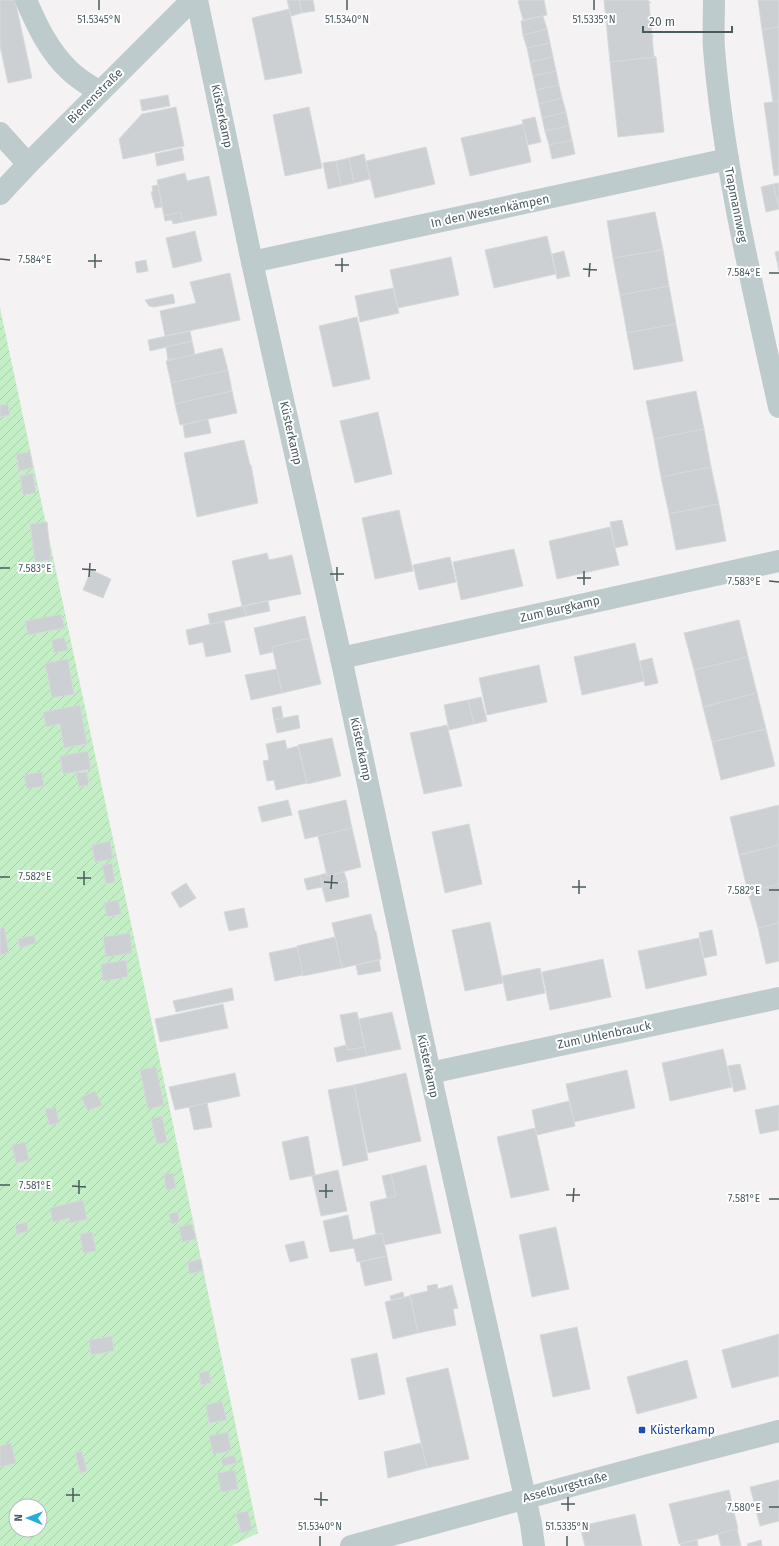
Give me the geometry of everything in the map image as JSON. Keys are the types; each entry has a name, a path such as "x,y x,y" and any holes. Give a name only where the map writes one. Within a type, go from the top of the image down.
{"street":[{"path":"26,0 49,47 69,71 99,92"},
{"name":"Bienenstraße","path":"0,194 99,92 192,0"},
{"name":"Küsterkamp","path":"197,0 252,262 341,658 430,1073 525,1498 534,1546"},
{"name":"Trapmannweg","path":"714,0 714,47 728,159 742,238 779,407"},
{"path":"0,133 28,164"},
{"name":"In den Westenkämpen","path":"252,262 728,159"},
{"name":"Zum Burgkamp","path":"341,658 779,561"},
{"name":"Zum Uhlenbrauck","path":"430,1073 779,998"},
{"name":"Asselburgstraße","path":"351,1546 525,1498 779,1431"}],"green space":[{"path":"0,308 139,961 258,1533 231,1546 0,1546"}],"building":[{"path":"0,0 15,0 32,78 8,83 0,46"},
{"path":"287,0 299,0 302,13 291,16"},
{"path":"299,0 313,0 315,11 302,13"},
{"path":"544,0 547,15 523,20 518,1"},
{"path":"604,0 648,0 651,3 649,3 652,36 654,36 652,37 654,56 656,57 610,62"},
{"path":"758,0 779,0 779,27 762,30"},
{"path":"289,9 302,73 265,80 252,18"},
{"path":"543,16 547,29 523,35 521,21"},
{"path":"779,27 779,101 773,102 762,30"},
{"path":"547,29 550,43 527,48 523,35"},
{"path":"550,43 553,57 530,62 527,48"},
{"path":"553,57 556,71 533,76 530,62"},
{"path":"656,57 664,132 618,137 610,62"},
{"path":"556,71 559,85 536,90 533,76"},
{"path":"559,85 562,98 539,104 536,90"},
{"path":"168,95 170,106 142,111 140,100"},
{"path":"562,98 566,112 542,118 539,104"},
{"path":"779,101 779,175 774,176 764,103"},
{"path":"176,107 184,146 123,159 119,139 142,114"},
{"path":"309,107 322,168 285,176 273,115"},
{"path":"566,112 569,126 545,131 542,118"},
{"path":"535,117 541,142 528,145 522,120"},
{"path":"523,124 531,162 470,176 461,138"},
{"path":"569,126 572,140 549,145 545,131"},
{"path":"572,140 575,154 552,159 549,145"},
{"path":"426,147 435,184 375,198 366,161"},
{"path":"182,148 184,160 157,166 155,154"},
{"path":"364,154 370,179 354,183 349,158"},
{"path":"349,158 354,183 341,186 336,161"},
{"path":"336,161 341,186 328,189 323,163"},
{"path":"185,173 187,181 209,176 217,215 183,222 181,212 164,216 157,180"},
{"path":"779,183 779,209 773,184"},
{"path":"773,184 779,209 766,212 761,187"},
{"path":"158,185 162,207 155,208 151,192 153,191 152,186"},
{"path":"181,212 183,222 173,224 172,220 165,221 164,216"},
{"path":"655,212 663,250 613,258 607,221"},
{"path":"195,231 202,261 173,268 166,238"},
{"path":"547,236 556,274 494,288 485,250"},
{"path":"663,250 669,286 620,295 613,258"},
{"path":"564,251 570,276 557,279 552,254"},
{"path":"779,251 779,271 775,252"},
{"path":"451,257 459,295 398,308 390,270"},
{"path":"146,260 148,271 137,273 135,262"},
{"path":"230,273 240,320 165,336 160,311 196,303 190,282"},
{"path":"669,286 676,324 627,333 620,295"},
{"path":"393,288 399,313 360,322 355,296"},
{"path":"173,294 175,303 154,307 149,306 145,300"},
{"path":"357,317 370,379 333,387 319,326"},
{"path":"676,324 683,361 634,370 627,333"},
{"path":"190,331 192,341 150,351 148,340"},
{"path":"192,341 195,355 168,360 166,347"},
{"path":"222,348 228,370 171,383 166,361"},
{"path":"228,370 232,391 175,404 171,383"},
{"path":"232,391 237,413 180,425 175,404"},
{"path":"696,391 704,429 654,439 646,401"},
{"path":"8,404 10,415 0,417 0,405"},
{"path":"378,412 392,474 355,483 340,421"},
{"path":"208,419 211,433 185,438 183,425"},
{"path":"704,429 711,467 661,477 654,439"},
{"path":"244,440 251,465 258,503 197,517 184,453"},
{"path":"30,452 33,468 19,471 16,454"},
{"path":"711,467 719,504 669,514 661,477"},
{"path":"33,473 36,493 23,495 20,476"},
{"path":"719,504 726,541 676,550 669,514"},
{"path":"399,510 413,571 375,579 362,518"},
{"path":"622,520 628,545 615,548 610,522"},
{"path":"47,522 51,560 35,562 30,524"},
{"path":"610,527 619,565 557,579 549,541"},
{"path":"514,549 523,586 461,600 453,562"},
{"path":"267,553 269,560 292,555 301,594 242,606 232,561"},
{"path":"450,557 456,582 419,590 413,565"},
{"path":"91,570 111,579 103,598 83,590"},
{"path":"268,601 270,611 246,616 244,606"},
{"path":"244,606 246,616 210,624 208,614"},
{"path":"61,614 65,628 28,635 25,621"},
{"path":"305,616 310,638 272,647 273,652 260,655 254,628"},
{"path":"739,620 748,657 694,670 684,633"},
{"path":"224,621 231,652 206,657 203,642 189,645 186,630"},
{"path":"64,637 68,650 54,653 52,640"},
{"path":"310,638 321,684 282,693 272,647"},
{"path":"635,643 644,681 582,695 574,657"},
{"path":"748,657 757,693 703,707 694,670"},
{"path":"652,658 658,683 645,686 640,661"},
{"path":"68,659 74,694 52,698 45,663"},
{"path":"539,665 547,702 487,715 479,678"},
{"path":"277,669 282,693 251,700 245,675"},
{"path":"757,693 766,729 712,742 703,707"},
{"path":"481,697 487,721 474,724 468,700"},
{"path":"468,700 474,724 449,730 444,705"},
{"path":"80,705 87,744 64,748 60,724 46,727 43,712"},
{"path":"281,706 283,718 274,720 272,708"},
{"path":"298,715 300,728 277,733 274,720"},
{"path":"447,725 462,786 424,794 410,733"},
{"path":"766,729 775,766 721,780 712,742"},
{"path":"332,738 341,776 307,784 298,745"},
{"path":"285,740 287,749 298,746 307,783 276,790 274,780 267,781 263,761 269,760 266,744"},
{"path":"88,751 91,769 63,774 60,756"},
{"path":"42,772 44,786 27,789 24,775"},
{"path":"87,772 89,785 79,787 76,773"},
{"path":"288,800 292,815 262,822 258,807"},
{"path":"346,800 352,828 305,839 298,811"},
{"path":"779,805 779,845 739,855 730,817"},
{"path":"469,824 482,884 445,893 432,832"},
{"path":"352,828 361,867 327,876 318,836"},
{"path":"110,841 113,859 95,862 92,845"},
{"path":"779,845 779,884 748,892 739,855"},
{"path":"112,863 115,882 106,884 102,865"},
{"path":"344,872 347,881 322,887 320,875 327,873 327,876"},
{"path":"320,875 322,887 307,890 304,879"},
{"path":"347,881 349,897 326,902 322,887"},
{"path":"186,883 196,898 180,908 171,893"},
{"path":"779,884 779,923 758,928 748,892"},
{"path":"118,900 121,914 107,917 104,903"},
{"path":"244,908 248,927 229,931 224,912"},
{"path":"371,914 381,959 342,968 332,923"},
{"path":"490,922 503,983 465,991 452,930"},
{"path":"779,923 779,961 766,964 758,928"},
{"path":"4,927 9,953 0,955 0,928"},
{"path":"712,930 717,955 704,958 699,933"},
{"path":"130,933 132,953 106,957 103,937"},
{"path":"34,935 36,943 20,948 18,939"},
{"path":"335,937 342,968 303,976 297,946"},
{"path":"699,938 707,975 646,989 638,951"},
{"path":"297,947 303,975 275,981 269,953"},
{"path":"603,959 611,997 550,1010 542,972"},
{"path":"126,960 128,977 103,981 101,964"},
{"path":"379,960 381,971 358,975 356,965"},
{"path":"540,968 545,993 507,1001 502,976"},
{"path":"232,988 234,1000 176,1012 173,1001"},
{"path":"223,1004 228,1028 160,1042 155,1019"},
{"path":"357,1012 365,1047 347,1050 340,1015"},
{"path":"392,1012 401,1049 367,1056 359,1019"},
{"path":"346,1045 347,1050 365,1047 367,1056 337,1062 334,1048"},
{"path":"723,1049 732,1087 670,1101 662,1063"},
{"path":"740,1064 746,1089 734,1092 728,1066"},
{"path":"156,1067 164,1105 148,1109 140,1070"},
{"path":"627,1070 635,1108 574,1122 566,1084"},
{"path":"235,1073 240,1096 175,1110 169,1087"},
{"path":"406,1073 421,1141 368,1153 354,1085"},
{"path":"354,1085 368,1160 343,1166 328,1090"},
{"path":"95,1091 102,1105 88,1111 81,1097"},
{"path":"569,1101 575,1126 537,1135 532,1110"},
{"path":"207,1103 212,1127 194,1130 189,1107"},
{"path":"779,1105 779,1130 760,1134 755,1110"},
{"path":"56,1107 59,1123 49,1125 45,1109"},
{"path":"162,1116 167,1142 157,1144 151,1119"},
{"path":"535,1128 549,1190 511,1198 497,1137"},
{"path":"308,1136 315,1175 290,1180 282,1142"},
{"path":"25,1142 29,1160 16,1163 12,1145"},
{"path":"426,1165 441,1233 384,1245 382,1233 376,1234 370,1202 396,1196 391,1174"},
{"path":"338,1170 347,1211 321,1216 312,1176"},
{"path":"173,1173 176,1188 166,1190 164,1174"},
{"path":"391,1174 396,1196 387,1198 382,1176"},
{"path":"83,1200 87,1219 70,1223 69,1218 53,1222 50,1208"},
{"path":"178,1212 179,1222 171,1224 169,1214"},
{"path":"348,1215 353,1240 382,1233 387,1256 357,1262 354,1248 330,1252 323,1221"},
{"path":"27,1222 28,1231 17,1234 15,1225"},
{"path":"192,1224 196,1239 182,1242 179,1227"},
{"path":"556,1227 569,1289 532,1297 519,1235"},
{"path":"92,1232 96,1251 83,1253 80,1234"},
{"path":"304,1241 308,1258 290,1262 285,1245"},
{"path":"387,1256 392,1280 365,1286 360,1262"},
{"path":"201,1259 203,1271 189,1274 188,1262"},
{"path":"437,1284 438,1289 452,1285 458,1308 453,1309 456,1325 418,1333 410,1295 428,1291 427,1286"},
{"path":"403,1292 404,1297 391,1300 390,1296"},
{"path":"410,1296 418,1333 393,1339 385,1302"},
{"path":"577,1327 590,1389 553,1397 540,1335"},
{"path":"779,1334 779,1376 732,1388 722,1350"},
{"path":"112,1336 114,1351 91,1355 89,1340"},
{"path":"377,1353 385,1394 359,1400 351,1359"},
{"path":"687,1360 697,1398 637,1414 627,1377"},
{"path":"448,1368 469,1459 427,1468 406,1378"},
{"path":"209,1371 211,1383 201,1385 199,1373"},
{"path":"222,1401 227,1420 209,1423 206,1405"},
{"path":"228,1432 231,1451 213,1454 209,1436"},
{"path":"11,1443 16,1463 0,1467 0,1446"},
{"path":"421,1443 427,1468 388,1478 384,1452"},
{"path":"82,1451 87,1471 80,1473 75,1452"},
{"path":"234,1455 237,1463 223,1466 221,1459"},
{"path":"235,1470 238,1489 221,1492 217,1473"},
{"path":"779,1480 779,1521 760,1526 750,1487"},
{"path":"729,1490 738,1529 679,1544 669,1504"},
{"path":"248,1511 252,1530 241,1533 236,1513"},
{"path":"635,1514 642,1546 585,1546 580,1526"},
{"path":"737,1529 741,1546 721,1546 718,1534"},
{"path":"697,1540 698,1546 681,1546 680,1544"},
{"path":"761,1540 762,1546 748,1546 747,1544"}],"place":[{"name":"Küsterkamp","path":"642,1430"}]}
